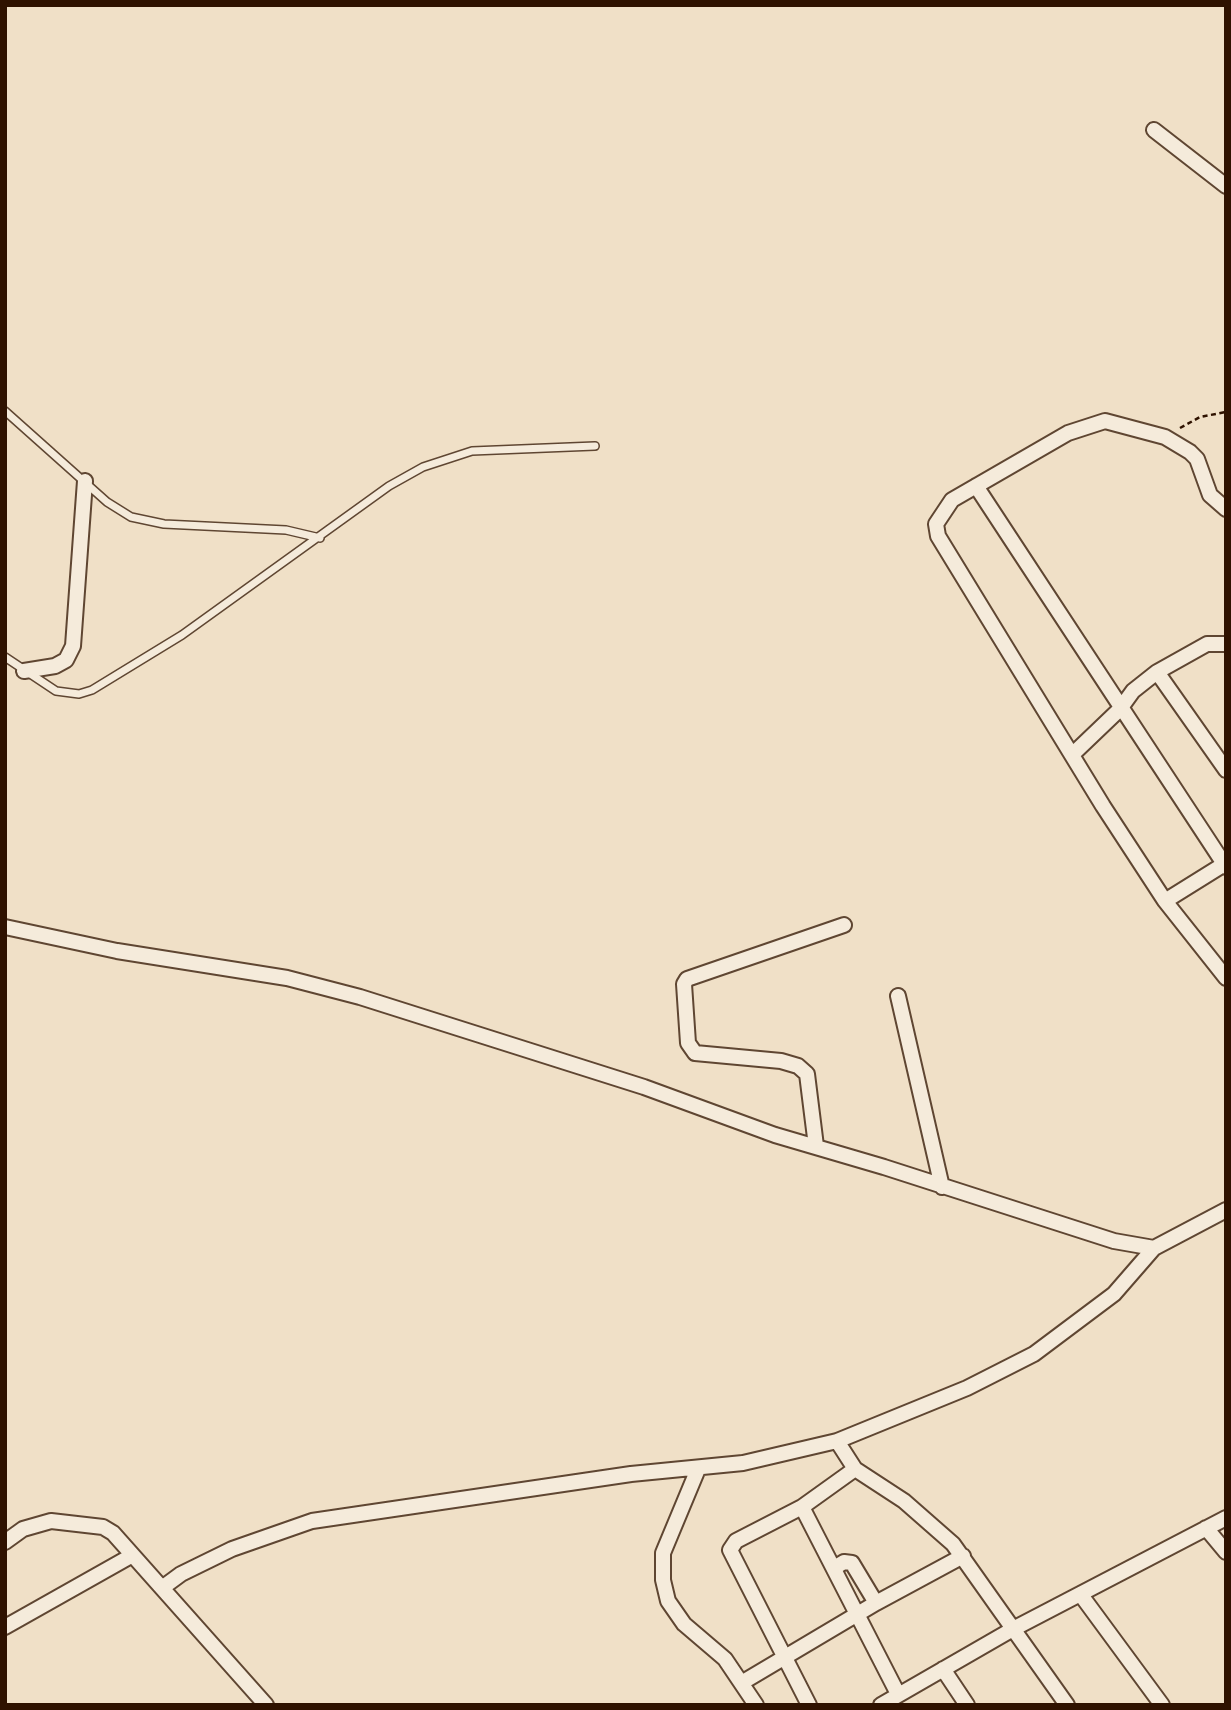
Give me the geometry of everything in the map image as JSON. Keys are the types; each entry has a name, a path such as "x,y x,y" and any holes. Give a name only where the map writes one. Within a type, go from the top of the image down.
{"street":[{"path":"1154,130 1226,186"},
{"path":"1226,509 1210,495 1197,459 1165,437 1122,424 1093,423 1068,433 952,500 943,510 936,530 1164,901 1226,978"},
{"path":"24,671 55,666 66,660 73,646 85,481"},
{"path":"976,486 1120,709 1225,864 1164,901"},
{"path":"1074,753 1120,709 1133,691 1157,672 1208,644 1226,644"},
{"path":"1157,672 1226,770"},
{"path":"816,1146 807,1074 798,1066 782,1061 695,1053 688,1044 684,984 687,979 844,925"},
{"path":"5,927 117,951 287,978 360,997 644,1087 775,1135 1114,1241 1154,1248"},
{"path":"898,996 942,1187"},
{"path":"162,1588 181,1574 232,1549 312,1521 631,1474 743,1463 837,1441 967,1388 1034,1354 1114,1294 1154,1248 1226,1210"},
{"path":"837,1441 855,1469 904,1501 941,1532 963,1556 1067,1705"},
{"path":"698,1469 663,1553 663,1580 668,1601 684,1625 725,1659 756,1705"},
{"path":"809,1705 730,1550 736,1541 802,1507 855,1469"},
{"path":"802,1507 898,1694"},
{"path":"881,1705 1013,1629 1226,1518"},
{"path":"5,1542 23,1529 42,1523 77,1522 103,1527 113,1533 266,1705"},
{"path":"1206,1528 1226,1552"},
{"path":"5,1627 131,1556"},
{"path":"743,1682 876,1603 963,1556"},
{"path":"834,1568 844,1562 852,1563 876,1603"},
{"path":"1081,1595 1162,1705"},
{"path":"943,1669 967,1705"}],"lane":[{"path":"5,411 119,510 142,521 286,530 320,538"},
{"path":"5,657 57,691 67,694 92,690 182,635 407,475 455,454 594,446"}],"path":[{"path":"1165,437 1200,417 1226,412"}]}
